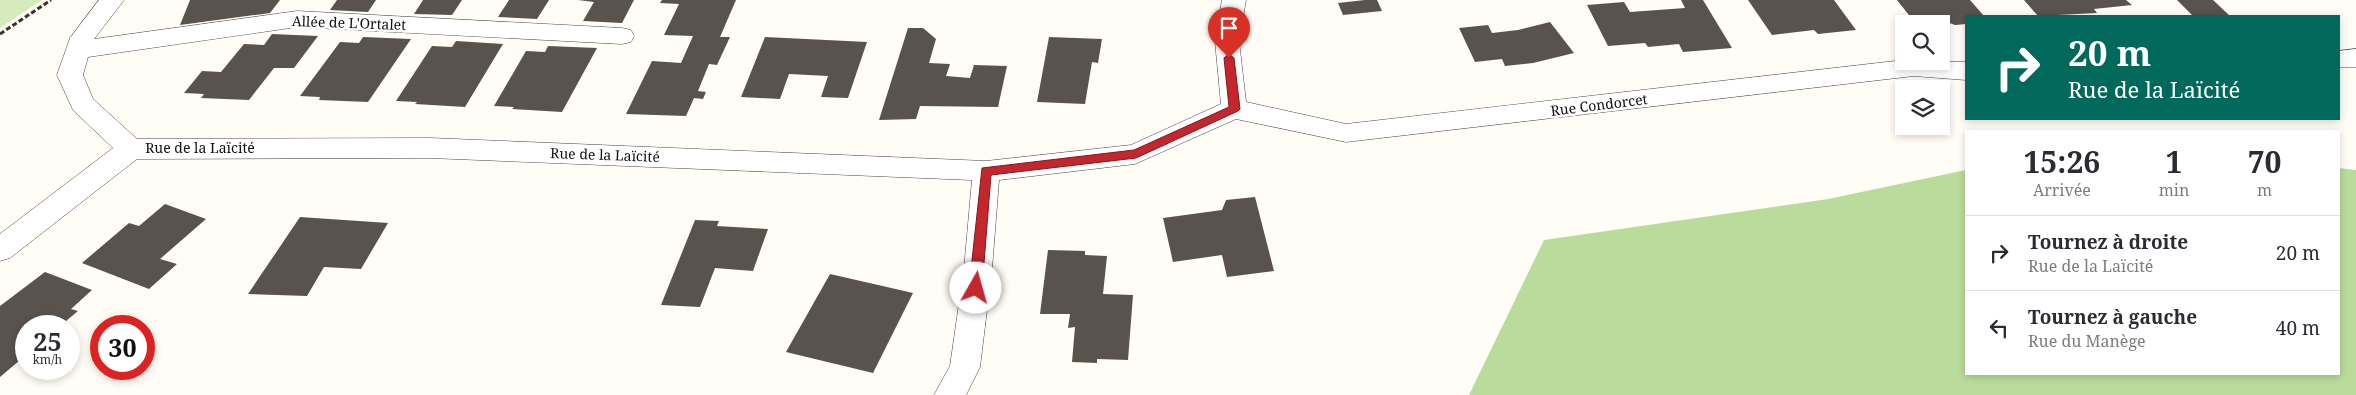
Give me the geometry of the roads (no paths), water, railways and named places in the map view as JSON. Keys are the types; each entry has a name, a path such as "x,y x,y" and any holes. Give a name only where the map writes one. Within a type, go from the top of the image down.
{"street":[{"path":"112,0 82,38 70,74 82,104 131,148"},
{"path":"1234,0 1228,41 1234,109"},
{"name":"Allée de L'Ortalet","path":"78,50 297,19 622,36"},
{"path":"2340,59 2356,58"},
{"name":"Rue Condorcet","path":"1234,109 1346,133 1914,68 1965,71"},
{"name":"Rue de la Laïcité","path":"0,250 131,148 430,148 986,171 1136,154 1234,109"},
{"path":"950,395 965,367 978,269 986,171"}]}
